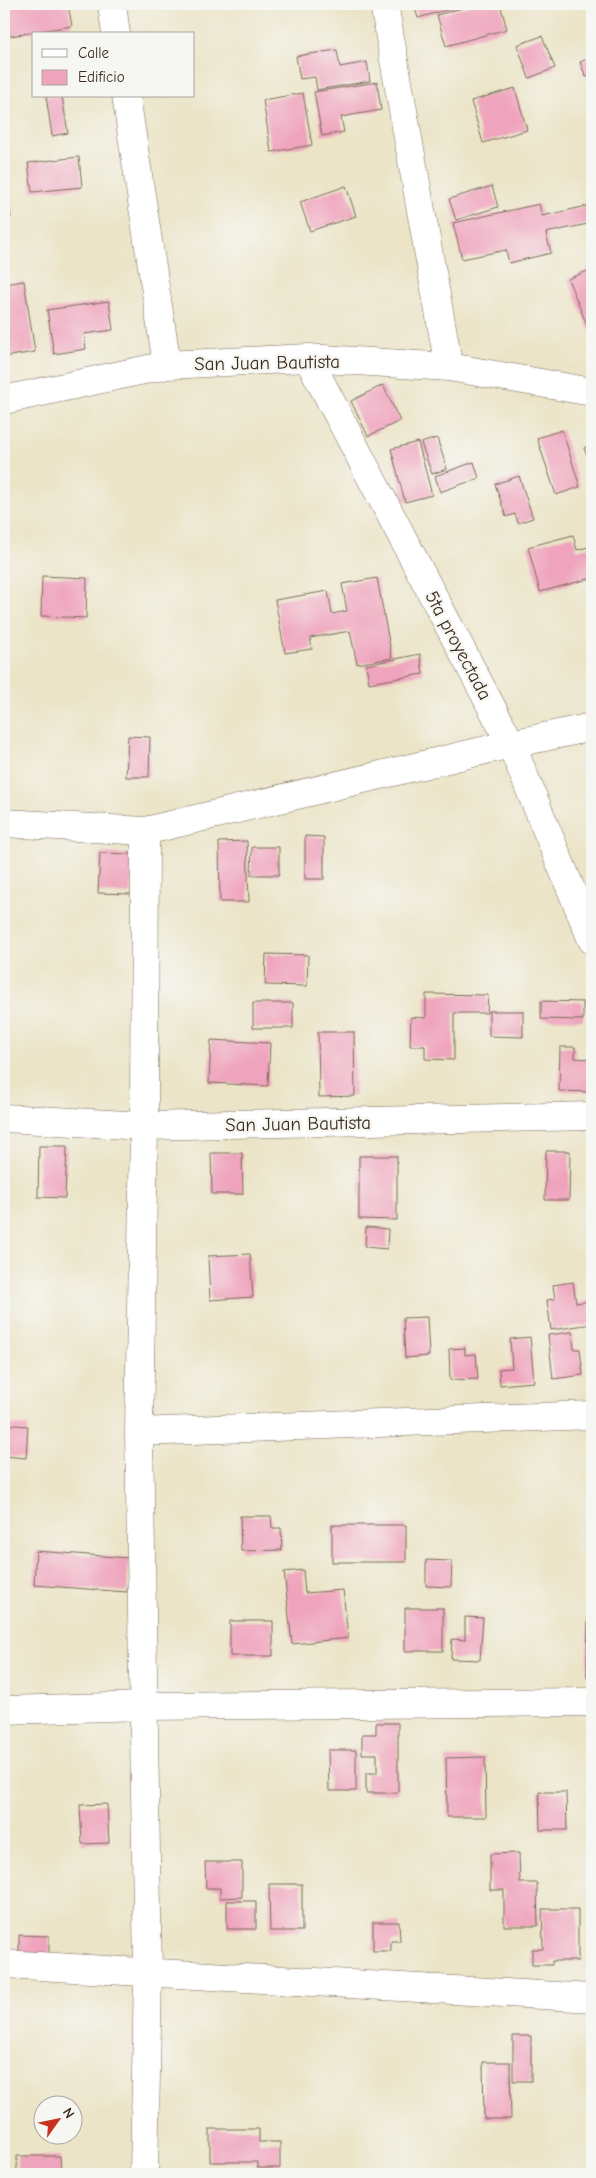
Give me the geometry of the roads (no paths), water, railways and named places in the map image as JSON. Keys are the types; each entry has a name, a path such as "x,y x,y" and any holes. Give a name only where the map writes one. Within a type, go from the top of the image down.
{"street":[{"path":"112,4 116,32"},
{"path":"384,4 449,367"},
{"path":"126,98 167,365"},
{"name":"San Juan Bautista","path":"4,400 167,365 308,358 449,367 592,392"},
{"name":"5ta proyectada","path":"308,358 511,744 592,940"},
{"path":"4,823 145,831 511,744 592,727"},
{"path":"144,2174 148,1972 139,1432 144,1126 145,831"},
{"name":"San Juan Bautista","path":"4,1118 144,1126 592,1116"},
{"path":"139,1432 592,1416"},
{"path":"4,1710 145,1706 592,1702"},
{"path":"4,1964 592,1998"}]}
